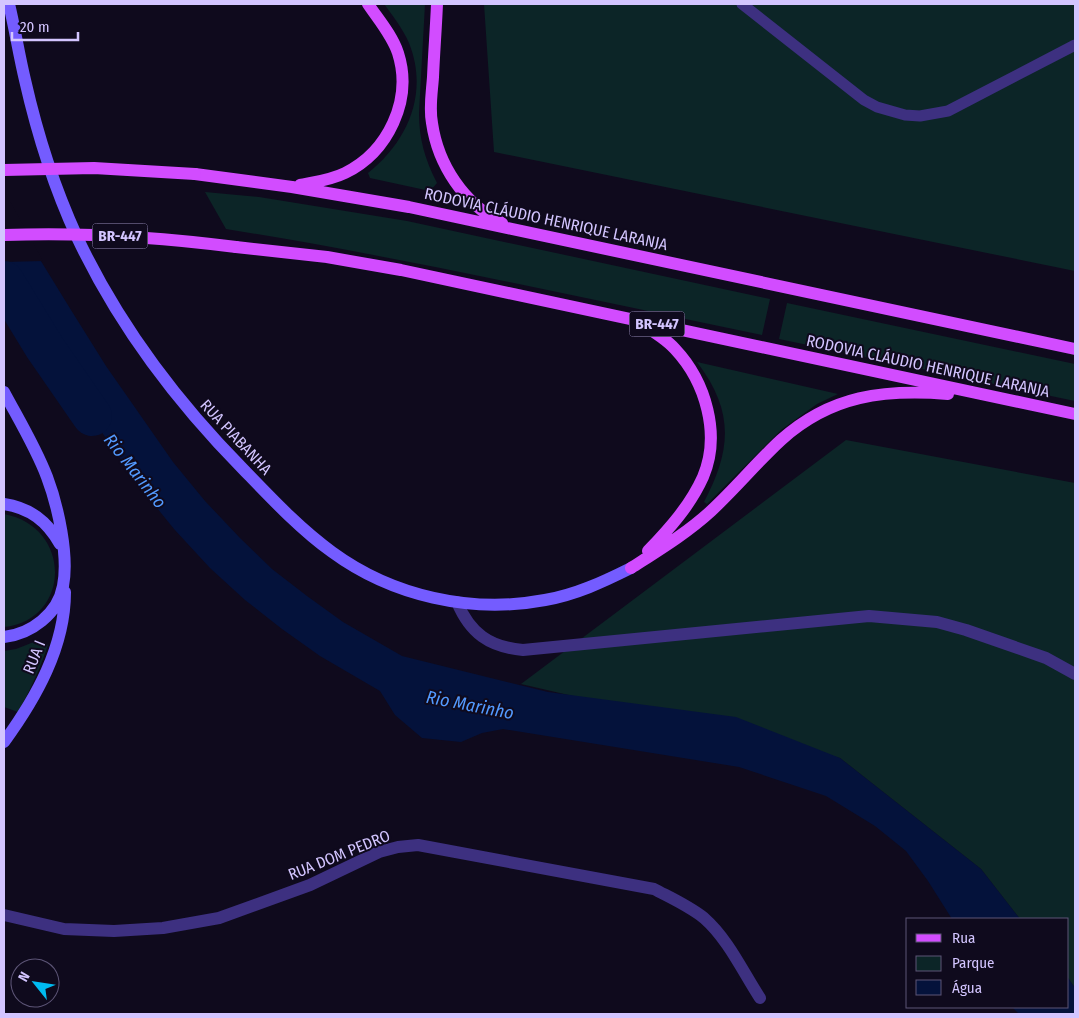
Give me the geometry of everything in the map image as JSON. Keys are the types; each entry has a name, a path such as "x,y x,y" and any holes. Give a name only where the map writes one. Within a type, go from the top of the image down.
{"main road":[{"name":"RUA PIABANHA","path":"9,4 24,79 37,127 61,197 77,235 116,309 163,378 217,443 311,535 357,569 383,582 439,600 457,602 500,605 545,600 584,590 631,568"},
{"name":"RUA PIABANHA","path":"16,4 17,39"},
{"path":"292,187 333,178 359,165 382,143 396,116 402,85 398,54 393,40 368,4"},
{"path":"437,4 430,104 433,130 440,156 458,187 471,201 492,217 516,229"},
{"name":"RODOVIA CLÁUDIO HENRIQUE LARANJA","path":"4,170 94,168 195,174 292,187 410,207 1075,349"},
{"name":"RODOVIA CLÁUDIO HENRIQUE LARANJA","path":"4,235 83,234 134,236 186,240 318,256 401,270 1075,414"},
{"path":"623,317 642,324 659,335 674,348 687,364 705,400 710,438 703,476 694,495 666,532 631,568"},
{"path":"4,392 38,455 48,478 61,530 65,574 58,602 50,613 39,624 27,631 4,637"},
{"path":"631,568 689,530 787,436 816,416 834,407 876,394 898,392 997,397"},
{"path":"4,504 19,507 33,513 44,522 57,539 64,559"},
{"name":"RUA I","path":"4,742 28,707 53,657 62,621 65,574"}],"street":[{"path":"457,602 463,616 472,628 483,637 496,644 523,650 869,616 937,622 966,630 1046,658 1075,674"},
{"name":"RUA DOM PEDRO","path":"4,915 64,929 114,931 163,928 219,918 310,885 379,852 398,847 418,845 654,889 681,902 705,919 725,941 760,998"}],"lane":[{"path":"742,4 864,100 877,107 905,115 920,116 948,111 1075,45"}],"green space":[{"path":"384,4 425,4 419,113 420,132 424,149 437,183 430,191 370,178 368,173 394,146 404,131 411,115 417,80 415,62 409,43"},
{"path":"484,4 1075,4 1075,271 494,152"},
{"path":"205,192 259,197 407,221 770,299 762,335 428,266 226,229"},
{"path":"787,303 1075,364 1075,401 779,339"},
{"path":"697,362 838,394 817,404 781,430 707,504 704,502 720,465 725,430 718,397"},
{"path":"846,440 1075,483 1075,988 1069,979 1069,918 1019,918 981,869 840,758 521,684"},
{"path":"4,514 27,522 43,536 52,554 55,573 52,592 42,608 26,621 4,627"},
{"path":"39,640 48,645 31,687 18,712 4,707 4,651 16,649"}],"water":[{"path":"4,195 36,253 106,366 173,462 205,501 272,569 343,622 402,656 548,692 736,717 840,758 981,869 1019,918 951,918 906,851 875,826 826,796 739,767 503,729 482,733 461,742 422,738 395,715 380,691 320,656 245,600 210,568 174,529 140,487 72,389 4,280"},
{"path":"1069,979 1075,988 1075,1014 1019,1014 1013,1008 1069,1008"}],"pier":[{"path":"4,193 6,194 43,261 4,262"}],"waterway":[{"name":"Rio Marinho","path":"4,281 45,348 92,416"}]}
